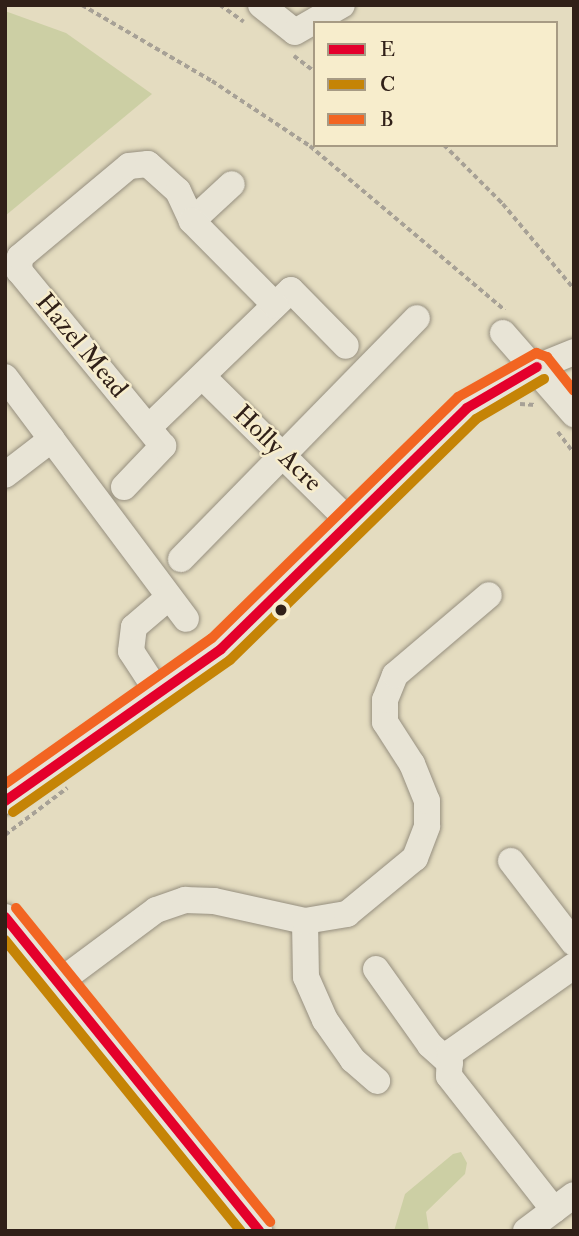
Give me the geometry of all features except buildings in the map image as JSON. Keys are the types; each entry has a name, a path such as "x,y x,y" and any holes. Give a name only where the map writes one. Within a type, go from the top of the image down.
{"street":[{"path":"261,5 295,32 313,22"},
{"path":"314,21 342,5"},
{"name":"Hazel Mead","path":"156,436 19,271 20,257 129,166 148,164 178,191 192,220 275,305"},
{"path":"192,220 232,184"},
{"path":"124,487 156,436 204,378 291,290 346,346"},
{"path":"181,559 416,318"},
{"path":"505,322 537,367 563,420"},
{"path":"5,801 221,649 467,408 537,367 574,352"},
{"path":"5,377 186,620"},
{"name":"Holly Acre","path":"204,378 350,522"},
{"path":"5,475 52,439"},
{"path":"58,984 156,910 186,900 214,901 305,920 347,915 415,858 428,826 427,801 412,764 385,722 385,700 395,675 489,595"},
{"path":"159,694 131,651 134,627 170,597"},
{"path":"511,861 574,943"},
{"path":"5,917 259,1231"},
{"path":"305,920 306,977 325,1020 353,1060 377,1081"},
{"path":"547,1215 449,1076 450,1053 574,965"},
{"path":"376,969 430,1045 450,1063"}],"path":[{"path":"82,5 212,81 310,146 505,322"},
{"path":"446,147 503,204 574,289"},
{"path":"563,420 574,453"},
{"path":"5,835 70,786"}],"green space":[{"path":"5,11 66,33 152,94 5,216"},
{"path":"461,1152 467,1163 465,1174 426,1212 429,1231 394,1231 405,1194 453,1154"}],"transit line":[{"name":"B","path":"5,784 212,638 458,397 536,353 547,357 574,391"},
{"name":"E","path":"5,801 221,649 467,408 537,367"},
{"name":"C","path":"13,812 230,660 476,419 544,379"},
{"name":"B","path":"16,908 270,1222"},
{"name":"E","path":"5,917 259,1231"},
{"name":"C","path":"5,940 241,1231"}]}
